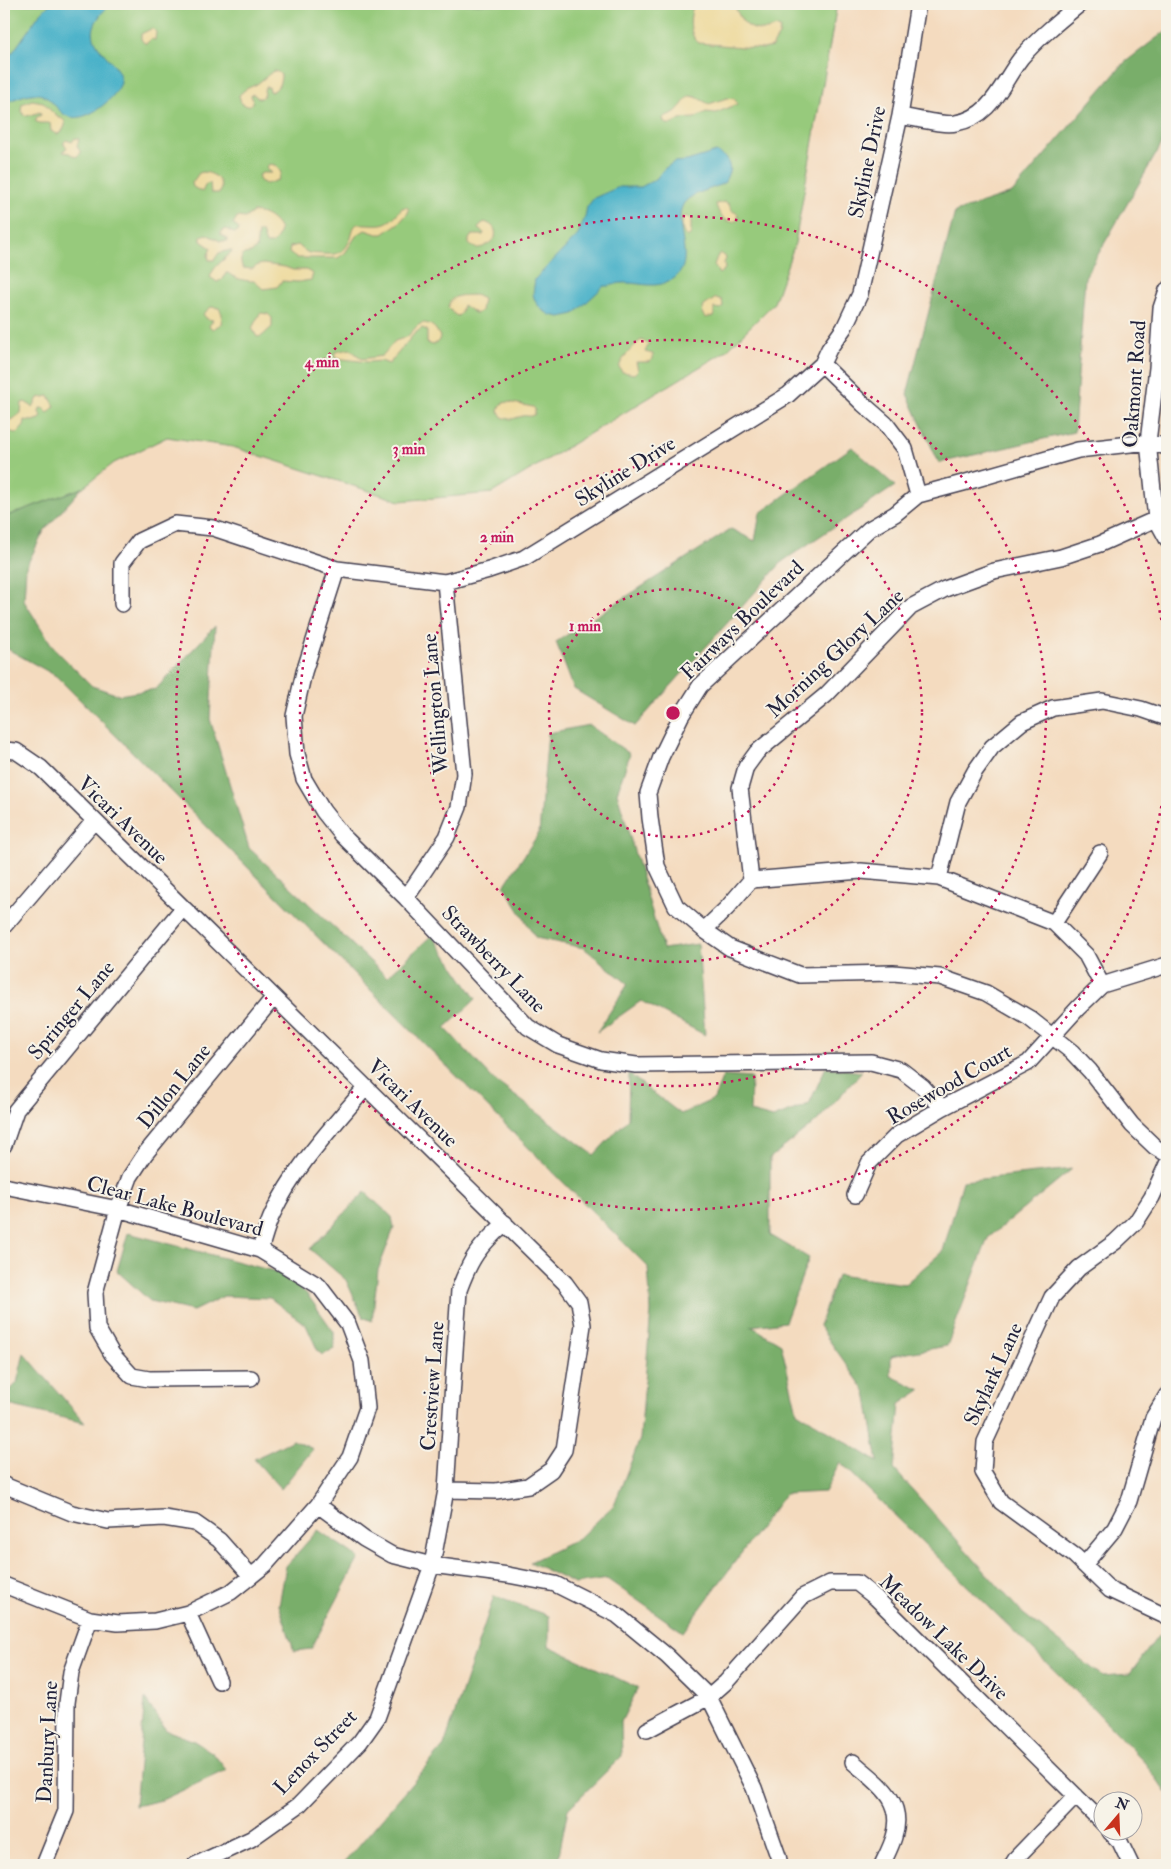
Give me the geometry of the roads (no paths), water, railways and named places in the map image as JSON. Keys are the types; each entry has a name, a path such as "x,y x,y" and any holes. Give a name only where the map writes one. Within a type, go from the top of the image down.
{"street":[{"name":"Skyline Drive","path":"122,604 122,563 139,541 175,524 213,528 337,569 445,582 489,570 524,558 788,395 822,364 829,349 844,328 860,294 900,116 918,4"},
{"path":"900,116 954,124 970,120 992,103 1021,58 1050,28 1080,4"},
{"name":"Oakmont Road","path":"1167,290 1161,308 1162,368 1148,442 1156,519 1167,539"},
{"path":"822,364 886,424 906,449 918,495"},
{"name":"Fairways Boulevard","path":"1167,447 1148,442 1078,450 963,484 918,495 895,514 869,529 700,686 681,716 661,757 648,793 657,866 676,906 704,930 730,948 800,975 893,973 940,978 986,993 1028,1018 1072,1052 1090,1071 1132,1126 1155,1147 1167,1154"},
{"name":"Morning Glory Lane","path":"751,880 740,788 746,767 757,752 826,695 911,607 945,589 994,571 1061,557 1100,544 1156,519"},
{"name":"Strawberry Lane","path":"337,569 304,672 294,716 297,754 304,779 332,823 342,835 406,898 528,1027 558,1045 601,1060 636,1064 871,1062 901,1070 923,1087 942,1108"},
{"name":"Wellington Lane","path":"406,898 447,837 459,807 464,774 445,582"},
{"path":"939,878 958,802 975,771 992,747 1022,722 1053,708 1102,701 1141,709 1167,718"},
{"name":"Vicari Avenue","path":"4,750 16,751 40,768 565,1282 579,1302 583,1325 564,1450 551,1470 528,1486 496,1491 446,1490"},
{"path":"4,926 94,820"},
{"path":"1054,923 1100,853"},
{"path":"704,930 727,908 751,880 861,871 939,878 1054,923 1086,954 1102,985 1167,964"},
{"name":"Springer Lane","path":"4,1144 10,1106 183,908"},
{"name":"Rosewood Court","path":"855,1196 869,1163 897,1134 942,1108 1028,1064 1078,1008 1102,985"},
{"name":"Dillon Lane","path":"251,1378 149,1379 132,1376 112,1354 97,1328 95,1293 118,1209 130,1177 145,1154 274,997"},
{"path":"260,1250 272,1214 288,1187 307,1158 366,1087"},
{"name":"Skylark Lane","path":"1167,1164 1152,1197 1136,1222 1115,1242 1080,1268 1052,1297 985,1442 983,1472 1001,1502 1075,1556 1110,1590 1167,1617"},
{"name":"Clear Lake Boulevard","path":"4,1186 118,1209 260,1250 318,1286 348,1324 362,1361 367,1408 350,1457 318,1506 264,1565 251,1576 231,1592 188,1613 155,1621 118,1623 90,1619 4,1585"},
{"name":"Crestview Lane","path":"432,1565 446,1490 459,1290 468,1266 482,1244 505,1223"},
{"path":"1084,1565 1115,1528 1129,1501 1153,1418 1167,1395"},
{"path":"4,1485 72,1513 108,1521 164,1518 195,1523 219,1540 251,1576"},
{"path":"318,1506 364,1539 392,1555 432,1565 508,1574 556,1584 617,1615 667,1656 709,1697 754,1788 780,1865"},
{"name":"Lenox Street","path":"195,1865 251,1839 299,1805 360,1742 377,1718 432,1565"},
{"name":"Meadow Lake Drive","path":"647,1730 709,1697 733,1675 802,1596 830,1582 857,1583 876,1598 1094,1814"},
{"path":"188,1613 219,1681"},
{"name":"Danbury Lane","path":"44,1865 66,1811 67,1703 71,1672 90,1619"},
{"path":"853,1762 890,1795 898,1817 895,1836 882,1865"},
{"path":"1012,1865 1017,1857 1076,1796"},
{"path":"1120,1842 1131,1865"}],"water":[{"path":"50,4 114,4 105,9 99,17 94,27 94,36 102,52 115,66 121,83 106,103 81,117 65,115 49,100 38,94 25,95 4,103 4,58 13,52 39,15"},
{"path":"716,152 727,158 730,169 725,182 698,193 684,203 680,212 680,223 684,257 682,268 676,276 660,284 622,283 604,286 574,314 560,317 550,315 541,309 535,301 533,294 535,279 578,235 587,207 594,198 619,187 641,187 656,179 664,169 674,162 687,161"}]}
